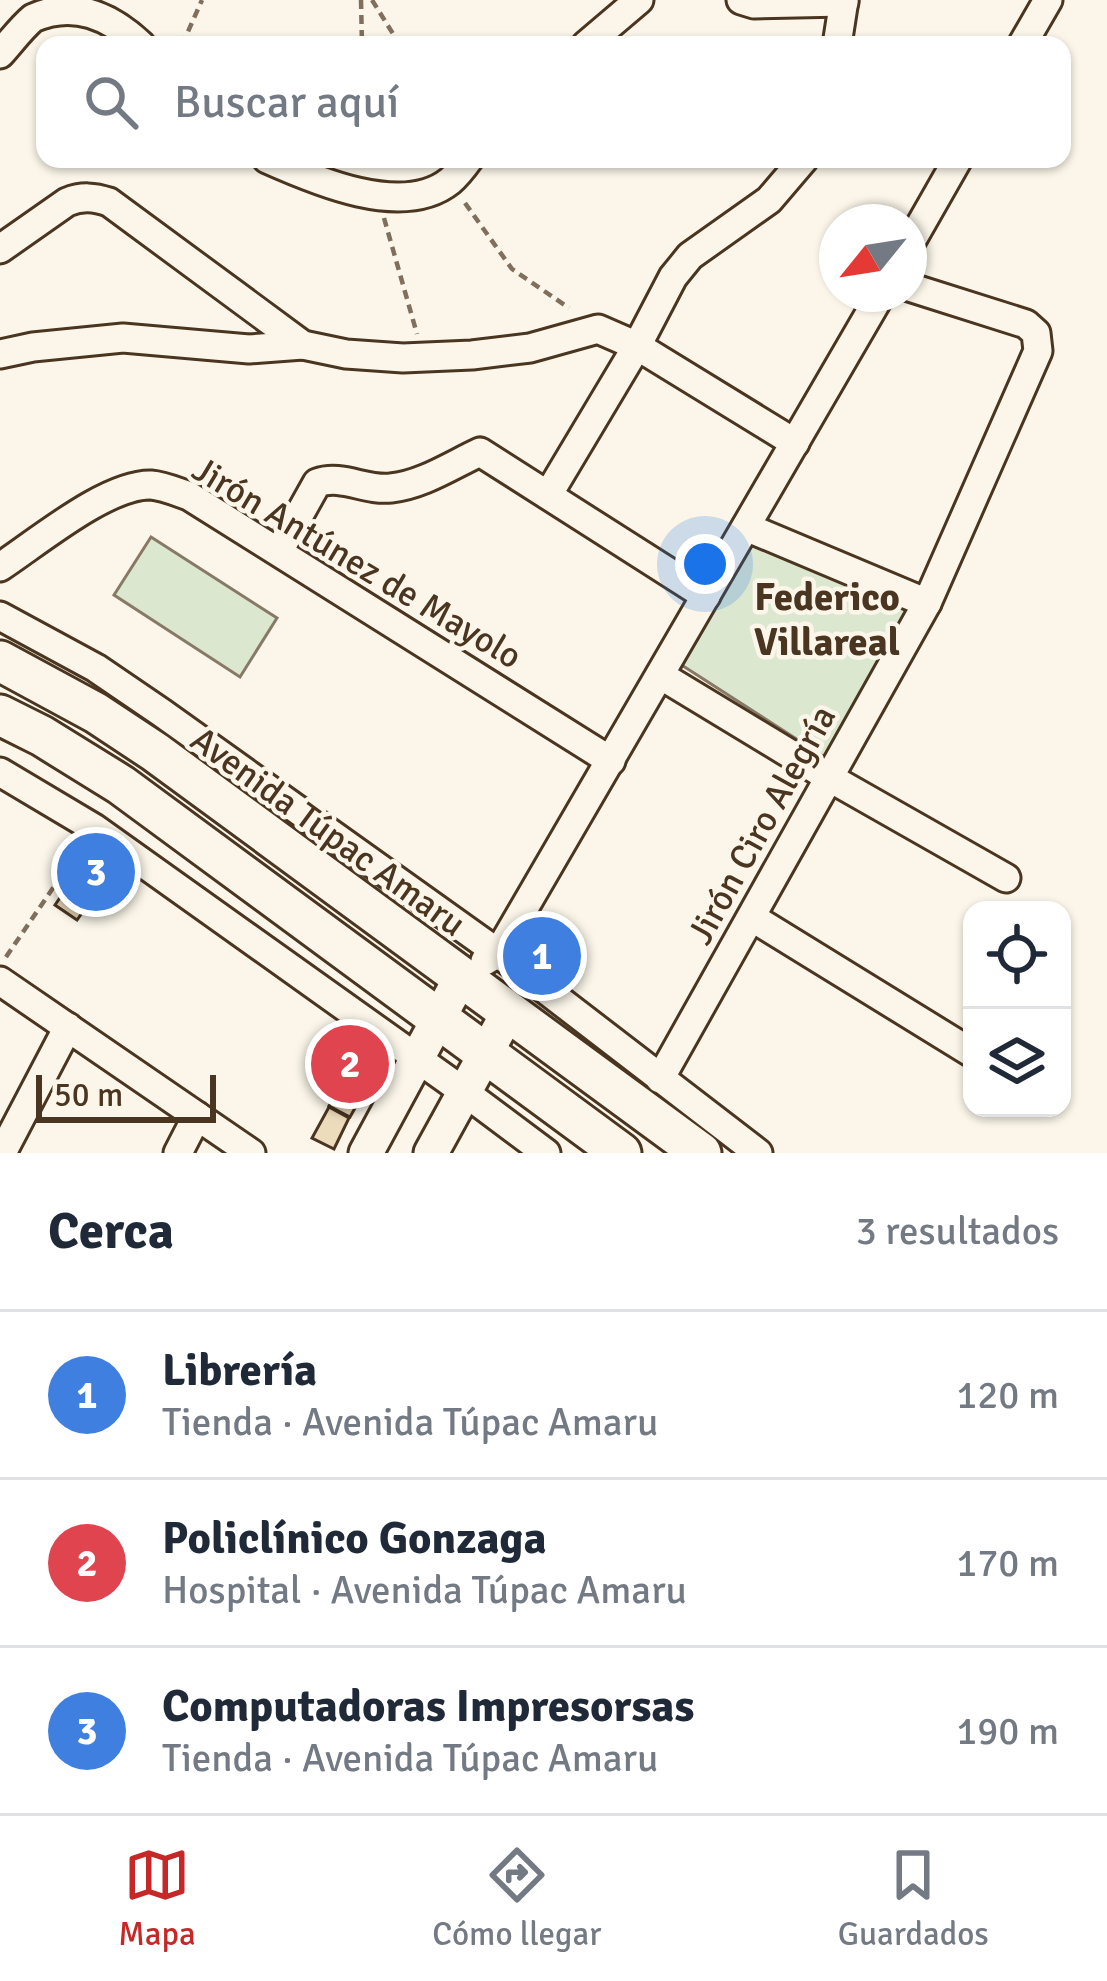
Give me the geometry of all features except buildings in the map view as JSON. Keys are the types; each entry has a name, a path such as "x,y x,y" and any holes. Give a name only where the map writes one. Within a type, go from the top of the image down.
{"highway":[{"name":"Avenida Túpac Amaru","path":"0,662 97,713 155,752 701,1153"},
{"path":"0,715 121,785 621,1153"}],"main road":[{"path":"366,1153 461,977"},
{"path":"430,1153 509,1011"}],"street":[{"path":"597,36 639,0"},
{"path":"741,0 754,4 844,1 839,36"},
{"path":"1027,36 1048,0"},
{"path":"0,54 34,16 54,5 96,8 132,36"},
{"path":"288,168 334,188 377,196 430,191 450,182 462,168"},
{"path":"548,495 673,277 691,256 769,200 796,168"},
{"path":"927,213 953,168"},
{"path":"0,249 67,202 95,197 109,202 303,345"},
{"name":"Jirón Ciro Alegría","path":"660,1079 927,602 1038,352 1036,333 1026,324 927,293"},
{"path":"461,977 498,953 871,312"},
{"path":"0,354 123,338 249,349 303,345 346,354 472,356 530,348 598,329 637,346 795,443"},
{"path":"279,551 316,483 332,478 368,488 392,488 424,479 480,452 706,596"},
{"name":"Jirón Antúnez de Mayolo","path":"0,567 101,500 127,487 156,485 188,496 279,551 611,761"},
{"path":"746,527 927,602"},
{"name":"Avenida Túpac Amaru","path":"0,616 96,668 162,713 498,953 758,1153"},
{"path":"660,675 1006,878"},
{"path":"0,772 94,828 546,1153"},
{"path":"753,918 963,1047"},
{"path":"498,953 509,1011"},
{"path":"0,981 251,1153"},
{"path":"2,1153 68,1027"},
{"path":"178,1153 196,1116"}],"path":[{"path":"186,36 202,0"},
{"path":"361,0 362,36"},
{"path":"371,0 394,36"},
{"path":"450,182 512,269 598,329"},
{"path":"377,196 423,357"},
{"path":"0,965 94,828"}],"green space":[{"path":"151,537 277,618 240,677 114,595"},
{"path":"750,542 909,608 826,758 680,664"}],"place":[{"name":"Computadoras Impresorsas","path":"96,872"},
{"name":"Librería","path":"542,956"},
{"name":"Policlínico Gonzaga","path":"350,1064"}],"district":[{"name":"Federico Villareal","path":"827,620"}]}
